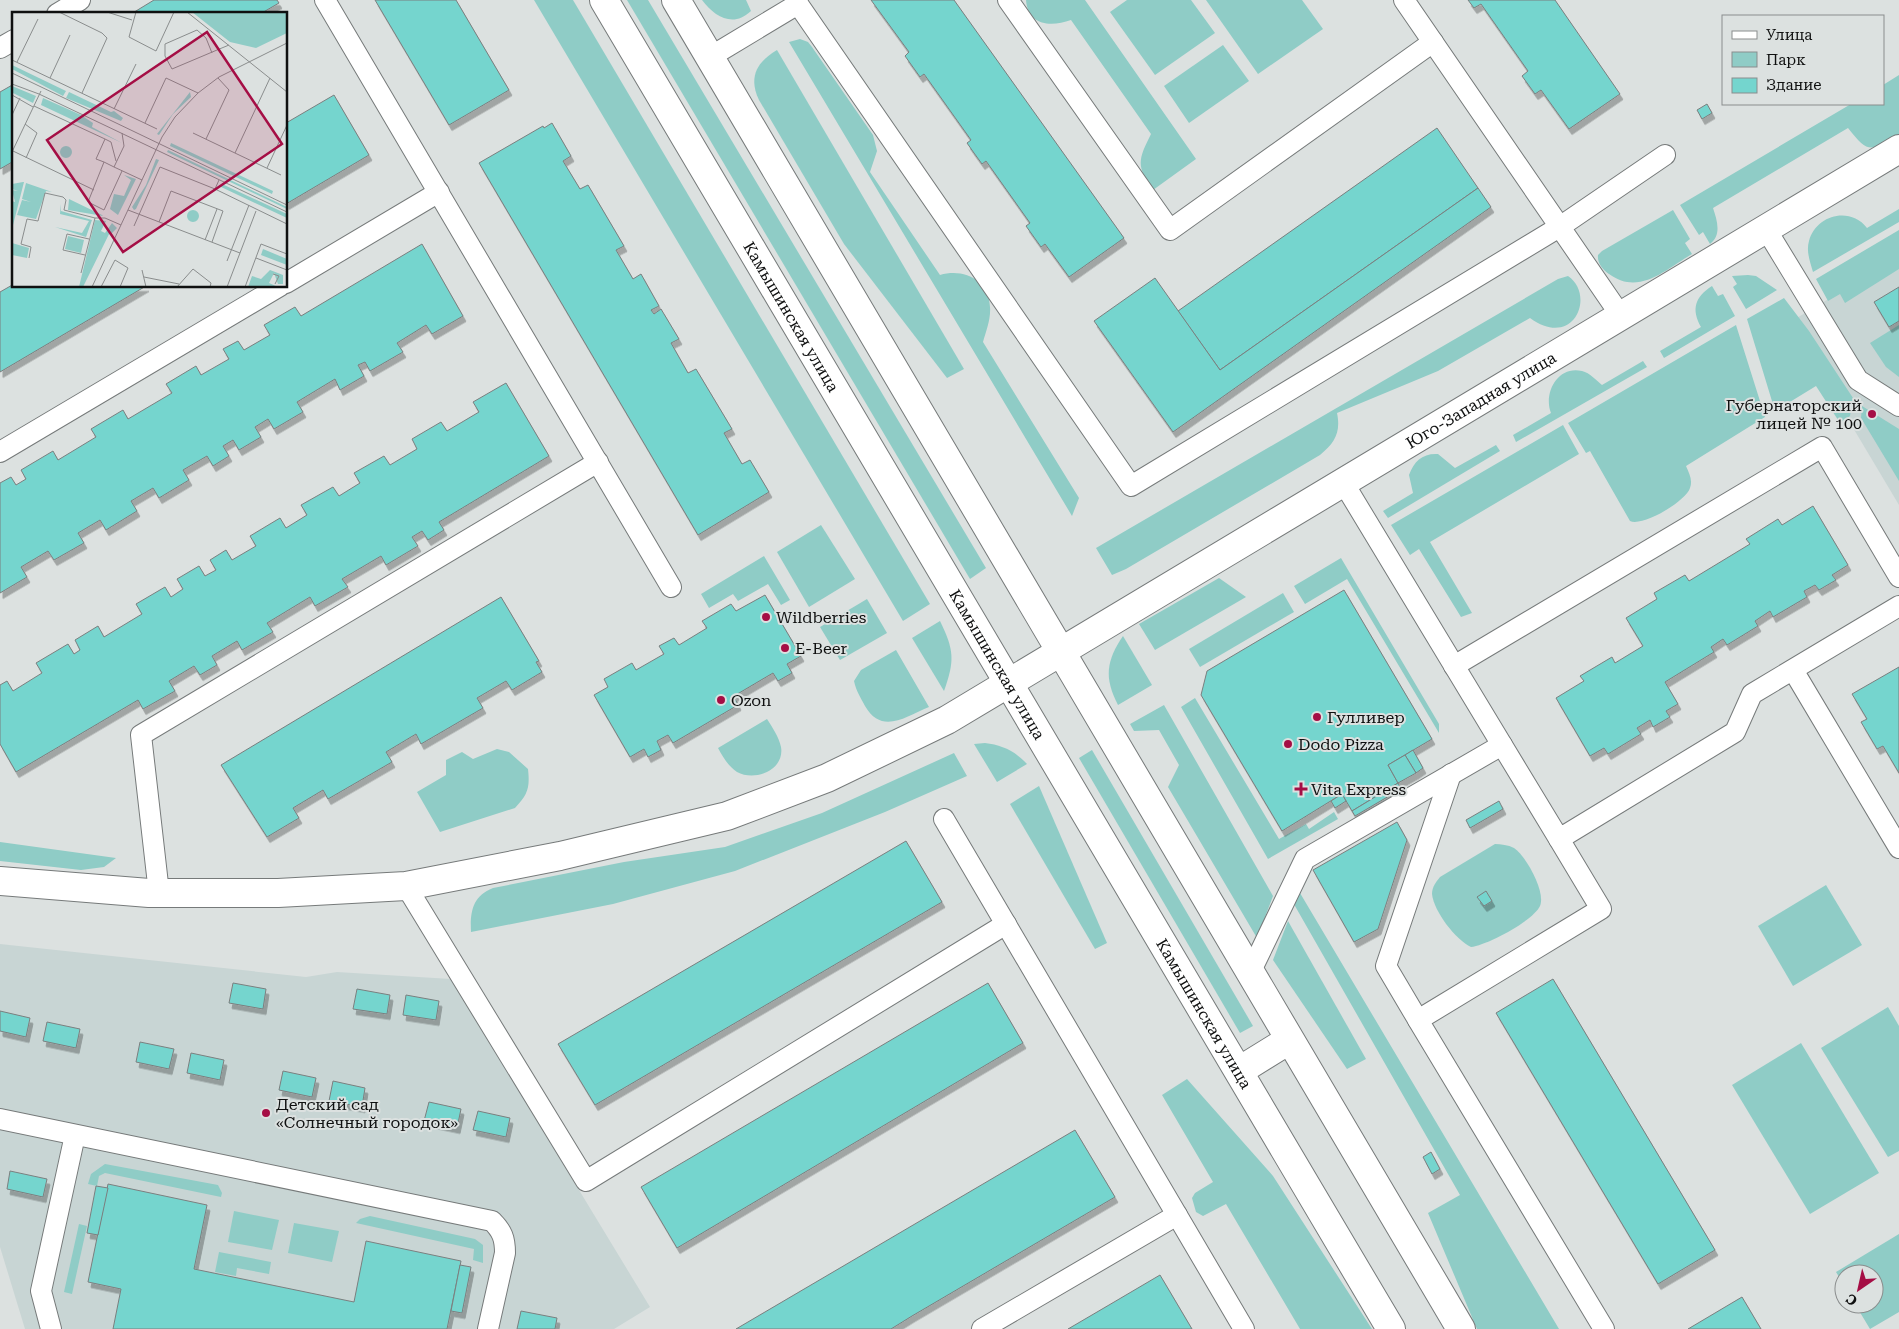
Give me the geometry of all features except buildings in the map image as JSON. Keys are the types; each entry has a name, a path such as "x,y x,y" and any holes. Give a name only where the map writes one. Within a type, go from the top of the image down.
{"street":[{"name":"Камышинская улица","path":"604,0 1391,1329"},
{"path":"676,0 1461,1329"},
{"name":"Юго-Западная улица","path":"0,881 159,893 278,893 406,886 560,856 727,816 827,778 947,720 1899,149"},
{"path":"1239,1071 1290,1040"}],"lane":[{"path":"60,12 80,0"},
{"path":"326,0 671,587"},
{"path":"1008,0 1170,230 1433,42"},
{"path":"1404,0 1621,316"},
{"path":"710,58 797,2 1131,486 1561,226 1665,155"},
{"path":"0,48 12,41"},
{"path":"288,282 439,192"},
{"path":"1766,229 1858,380 1899,406"},
{"path":"0,452 277,288"},
{"path":"1454,666 1822,447 1899,577"},
{"path":"159,893 141,735 598,462"},
{"path":"1343,482 1601,908 1418,1020"},
{"path":"1559,839 1735,732 1752,694 1899,606"},
{"path":"1793,670 1899,848"},
{"path":"1250,973 1305,859 1502,745"},
{"path":"1451,774 1386,966 1604,1329"},
{"path":"944,819 1244,1329"},
{"path":"406,886 586,1181 1006,924"},
{"path":"0,1119 492,1221 500,1228 505,1240 505,1253 488,1329"},
{"path":"51,1329 41,1291 75,1135"},
{"path":"982,1329 1177,1215"}],"shaded area":[{"name":"Губернаторский лицей № 100","path":"1899,257 1899,505 1790,322"},
{"name":"Детский сад «Солнечный городок»","path":"0,944 306,977 337,972 451,979 650,1307 614,1329 25,1329 0,1247"}],"green space":[{"path":"534,0 573,0 930,604 903,621"},
{"path":"627,0 648,0 986,568 970,579"},
{"path":"702,0 746,0 751,11 738,19 725,18 718,15"},
{"path":"1026,0 1085,0 1196,159 1153,190 1141,169 1143,150 1151,134 1071,20 1048,24 1036,20 1028,9"},
{"path":"1127,0 1191,0 1215,33 1155,75 1110,12"},
{"path":"1206,0 1302,0 1323,29 1258,74"},
{"path":"800,39 808,42 812,47 873,135 877,151 870,172 940,275 958,273 966,275 974,278 985,290 989,298 990,311 983,342 1079,498 1072,516 789,42"},
{"path":"1223,45 1249,81 1189,123 1164,86"},
{"path":"777,50 964,369 947,378 844,244 759,100 754,84 756,71 764,60"},
{"path":"1899,75 1899,134 1876,147 1871,147 1861,143 1848,128 1713,208 1717,222 1717,232 1714,240 1710,244 1703,232 1699,235 1680,205 1849,105 1884,105 1884,84"},
{"path":"1899,209 1899,222 1813,272 1808,245 1813,232 1819,225 1834,217 1843,216 1852,217 1860,221 1867,228"},
{"path":"1673,210 1690,239 1685,243 1692,254 1662,273 1641,282 1620,280 1609,274 1599,263 1598,255 1602,251"},
{"path":"1899,230 1899,269 1845,303 1840,294 1828,301 1816,279"},
{"path":"1568,276 1576,285 1580,295 1580,306 1576,316 1569,324 1558,328 1545,326 1530,318 1438,371 1337,413 1338,426 1336,437 1320,455 1126,569 1112,575 1096,548 1558,279"},
{"path":"1732,276 1756,276 1777,290 1746,309 1733,287 1737,284"},
{"path":"1712,286 1718,296 1723,294 1735,316 1664,358 1660,351 1701,327 1696,315 1696,304 1706,290"},
{"path":"1784,298 1809,331 1853,398 1850,416 1840,423 1816,386 1775,411 1747,319"},
{"path":"1736,325 1765,417 1686,466 1691,479 1691,485 1687,493 1673,506 1654,517 1636,522 1630,521 1590,451 1586,453 1568,423"},
{"path":"1899,325 1899,377 1886,367 1870,343"},
{"path":"1643,361 1647,367 1516,442 1513,435 1551,413 1549,397 1551,389 1560,376 1566,372 1573,370 1585,372 1602,385"},
{"path":"1862,406 1899,429 1899,481 1861,418"},
{"path":"1563,425 1579,454 1430,542 1472,613 1461,617 1419,549 1410,555 1391,525"},
{"path":"1496,445 1500,451 1388,518 1383,511 1413,493 1409,475 1416,462 1420,459 1428,455 1438,454 1455,468"},
{"path":"821,525 855,579 809,607 777,552"},
{"path":"764,556 790,600 781,605 768,584 738,601 733,594 709,608 701,594"},
{"path":"1341,558 1439,724 1439,733 1347,579 1305,604 1294,586"},
{"path":"1219,578 1246,597 1155,650 1139,624"},
{"path":"1283,593 1294,612 1200,667 1189,649"},
{"path":"867,599 887,633 840,660 820,627"},
{"path":"940,621 948,640 951,655 950,671 944,691 912,638"},
{"path":"1123,636 1152,685 1118,705 1110,686 1109,670 1113,654"},
{"path":"896,650 929,707 903,719 886,722 872,715 860,697 854,681 861,670"},
{"path":"1195,698 1279,839 1306,824 1309,829 1334,812 1338,819 1268,859 1181,707"},
{"path":"1164,705 1273,896 1257,938 1168,787 1179,765 1159,730 1134,731 1130,724"},
{"path":"767,719 780,743 781,755 778,762 774,768 760,775 744,775 737,772 728,764 718,748"},
{"path":"985,743 1008,749 1027,764 997,782 974,744"},
{"path":"497,749 509,752 528,769 529,781 523,799 515,808 440,832 417,792 446,775 446,760 462,752 473,759"},
{"path":"1092,750 1253,1026 1240,1033 1079,758"},
{"path":"954,753 967,776 885,812 735,871 613,904 471,932 472,912 477,900 486,891 493,888 624,862 725,847 822,813"},
{"path":"1039,786 1107,943 1095,949 1010,804"},
{"path":"0,842 116,858 104,867 81,870 0,861"},
{"path":"1495,844 1514,848 1524,858 1538,884 1541,900 1540,906 1529,918 1509,931 1488,942 1471,947 1453,932 1441,917 1432,894 1433,889 1440,877"},
{"path":"1826,885 1862,945 1793,986 1758,926"},
{"path":"1300,893 1559,1329 1477,1329 1428,1213 1460,1195 1291,899"},
{"path":"1288,921 1366,1059 1347,1069 1273,960"},
{"path":"1888,1007 1899,1026 1899,1151 1888,1157 1821,1048"},
{"path":"1801,1043 1879,1173 1810,1214 1732,1085"},
{"path":"1187,1079 1273,1176 1372,1329 1300,1329 1226,1204 1203,1216 1196,1212 1192,1198 1195,1193 1213,1182 1162,1095"},
{"path":"105,1164 218,1185 222,1193 221,1197 105,1173 99,1176 97,1186 88,1184 91,1174"},
{"path":"234,1211 279,1220 272,1250 228,1242"},
{"path":"370,1216 475,1239 483,1245 483,1263 473,1260 474,1249 356,1223 360,1219"},
{"path":"294,1223 339,1231 332,1262 288,1253"},
{"path":"79,1224 87,1226 72,1294 64,1292"},
{"path":"1899,1234 1899,1312 1870,1329 1861,1314 1884,1314 1884,1264 1849,1264"},
{"path":"219,1252 271,1262 269,1274 237,1268 236,1276 215,1272"}],"place":[{"name":"Губернаторский лицей № 100","path":"1872,414"},
{"name":"Wildberries","path":"766,617"},
{"name":"E-Beer","path":"785,648"},
{"name":"Ozon","path":"721,700"},
{"name":"Гулливер","path":"1317,717"},
{"name":"Dodo Pizza","path":"1288,744"},
{"name":"Vita Express","path":"1301,789"},
{"name":"Детский сад «Солнечный городок»","path":"266,1113"}]}
